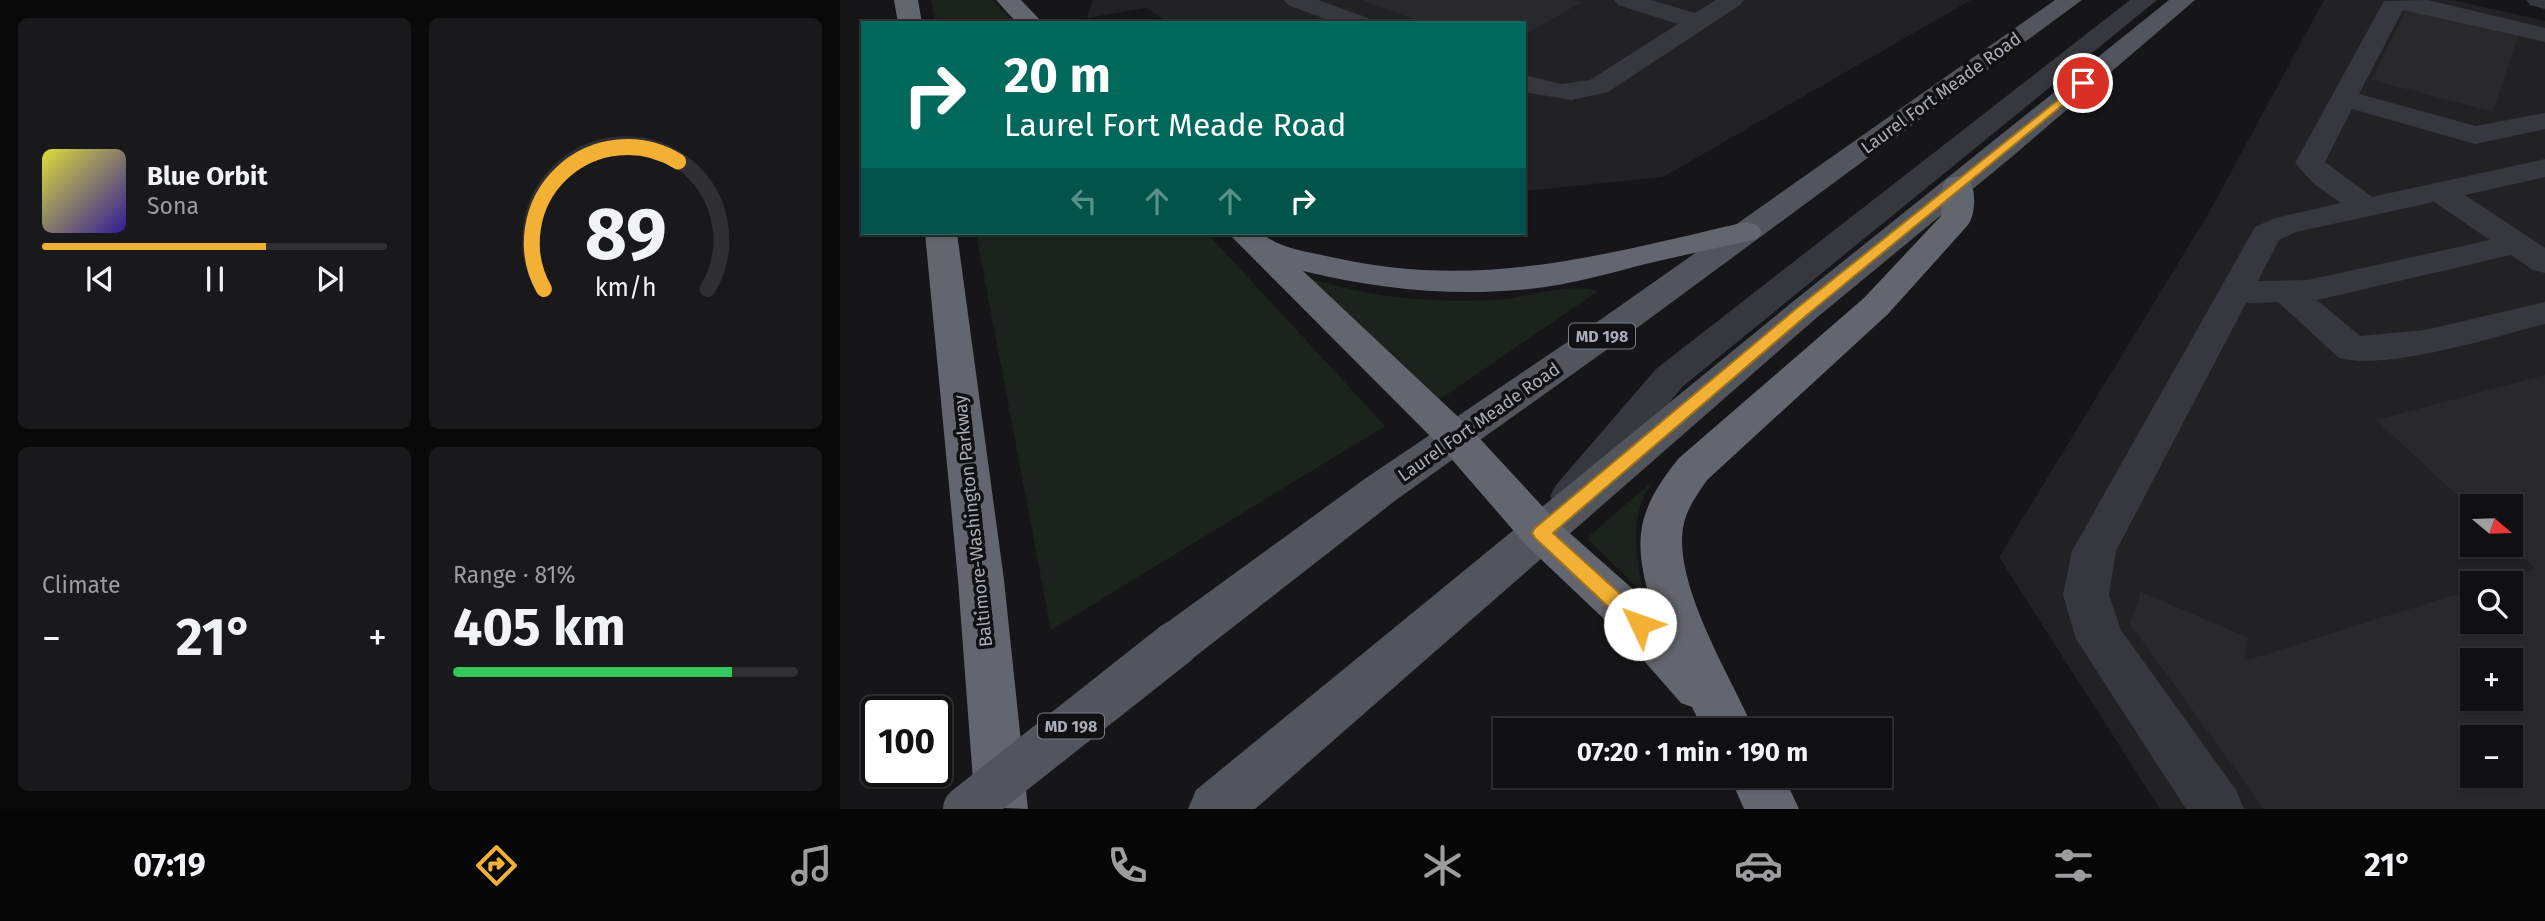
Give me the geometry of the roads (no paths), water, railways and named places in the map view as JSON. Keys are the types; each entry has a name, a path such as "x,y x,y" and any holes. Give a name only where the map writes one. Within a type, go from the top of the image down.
{"highway":[{"path":"906,0 910,21"},
{"path":"1008,0 1029,21"},
{"path":"1722,718 1673,600 1660,555 1665,513 1693,469 1876,306 1957,218 1958,185"},
{"path":"1252,240 1312,265 1376,277 1435,282 1508,280 1569,273 1746,232"},
{"name":"Baltimore-Washington Parkway","path":"941,235 981,580 1002,809"},
{"path":"1252,240 1456,438 1541,533 1640,624 1722,718"},
{"path":"1762,788 1772,809"}],"main road":[{"name":"Laurel Fort Meade Road","path":"966,809 1175,644 1381,489 2070,0"},
{"path":"1215,809 1802,312 2183,0"}],"street":[{"path":"1296,0 1354,21"},
{"path":"1626,0 1698,22"},
{"path":"1526,84 1563,93 1582,92 1599,86 1732,0"},
{"path":"1541,533 1669,378 2145,0"},
{"path":"2538,0 2545,2"},
{"path":"2368,208 2324,177 2310,163 2394,5 2399,2 2415,4 2545,35"},
{"path":"2394,5 2545,41"},
{"path":"2343,98 2475,135 2545,121"},
{"path":"2217,809 2100,639 2086,595 2094,551 2266,234 2286,225 2545,168"},
{"path":"2440,192 2545,263"},
{"path":"2235,292 2308,291 2516,244"},
{"path":"2287,292 2353,349 2426,342 2545,313"}]}
